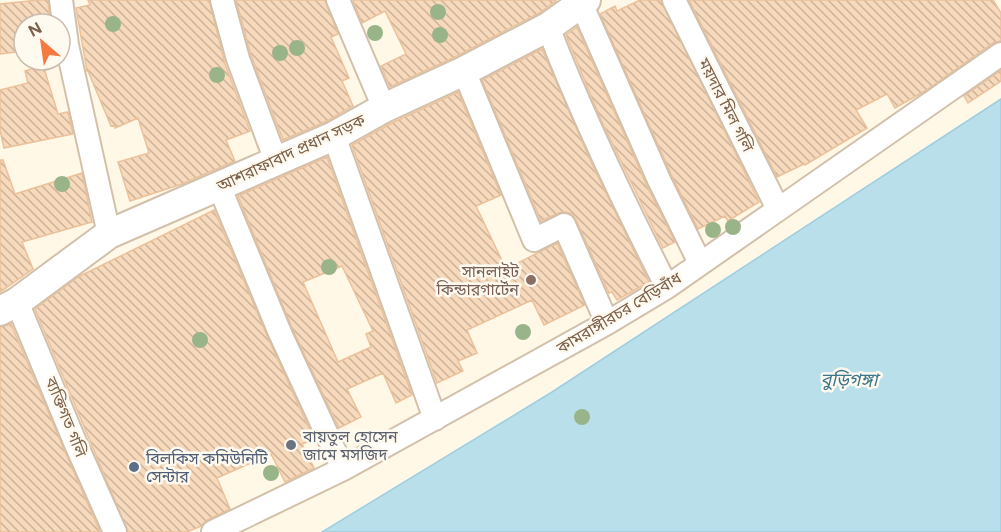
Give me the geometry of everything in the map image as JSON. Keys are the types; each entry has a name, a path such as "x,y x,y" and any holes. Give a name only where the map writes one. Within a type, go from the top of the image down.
{"street":[{"path":"61,0 67,45 108,234"},
{"path":"222,0 238,59 276,161"},
{"path":"338,0 384,108"},
{"name":"ময়দার মিল গলি","path":"674,0 778,209"},
{"path":"583,2 659,180 700,263"},
{"name":"আশরাফাবাদ প্রধান সড়ক","path":"8,306 108,234 334,136 384,108 464,71 548,27 583,2"},
{"path":"548,27 571,86 615,184 667,287"},
{"name":"কামরাঙ্গীরচর বেড়িবাঁধ","path":"213,532 343,469 607,323 667,287 1001,54"},
{"path":"464,71 534,240 564,225 607,323"},
{"path":"334,136 435,419"},
{"path":"219,186 279,333 343,469"},
{"name":"ব্যক্তিগত গলি","path":"8,306 75,442 115,532"}],"water":[{"name":"বুড়িগঙ্গা","path":"1001,99 1001,532 322,532 552,392"}],"building":[{"path":"48,0 49,12 12,12 12,52 0,54 0,4"},
{"path":"88,0 209,0 225,64 250,131 226,140 235,161 182,184 130,201 118,162 149,153 138,118 115,128 115,125 111,126 87,71 76,8 90,5"},
{"path":"236,0 325,0 338,34 331,37 349,78 342,81 353,106 327,121 283,140 251,55"},
{"path":"353,0 556,1 539,13 457,56 390,87 381,66 406,54 385,11 362,23"},
{"path":"640,0 661,0 759,202 728,221 725,216 698,229 600,14 615,6 617,11"},
{"path":"689,0 993,0 1001,13 1001,41 993,43 925,91 895,108 887,94 856,110 867,128 805,165 777,177"},
{"path":"577,27 647,186 675,242 663,248 601,120 566,35"},
{"path":"542,49 592,164 649,282 617,300 612,292 609,293 572,214 559,213 541,221 482,80"},
{"path":"1001,70 1001,81 968,103 964,96"},
{"path":"25,72 45,72 58,114 68,112 73,134 4,148 0,130 0,90 28,83"},
{"path":"458,92 501,195 476,206 506,269 557,243 585,305 544,325 532,300 467,330 477,353 458,361 463,371 437,383 352,145"},
{"path":"327,157 412,395 396,403 383,373 347,389 361,417 339,428 292,328 238,196","holes":["342,266 373,331 366,334 371,347 338,362 303,282"]},
{"path":"0,160 3,160 15,194 82,173 92,222 22,242 33,269 0,292"},
{"path":"214,210 314,439 302,444 314,468 285,482 271,454 217,478 230,509 207,520 201,526 187,532 128,532 35,309 78,277"},
{"path":"11,324 100,532 0,532 0,327"}],"place":[{"name":"সানলাইট কিন্ডারগার্টেন","path":"531,280"},
{"name":"বায়তুল হোসেন জামে মসজিদ","path":"291,445"},
{"name":"বিলকিস কমিউনিটি সেন্টার","path":"134,467"}]}
